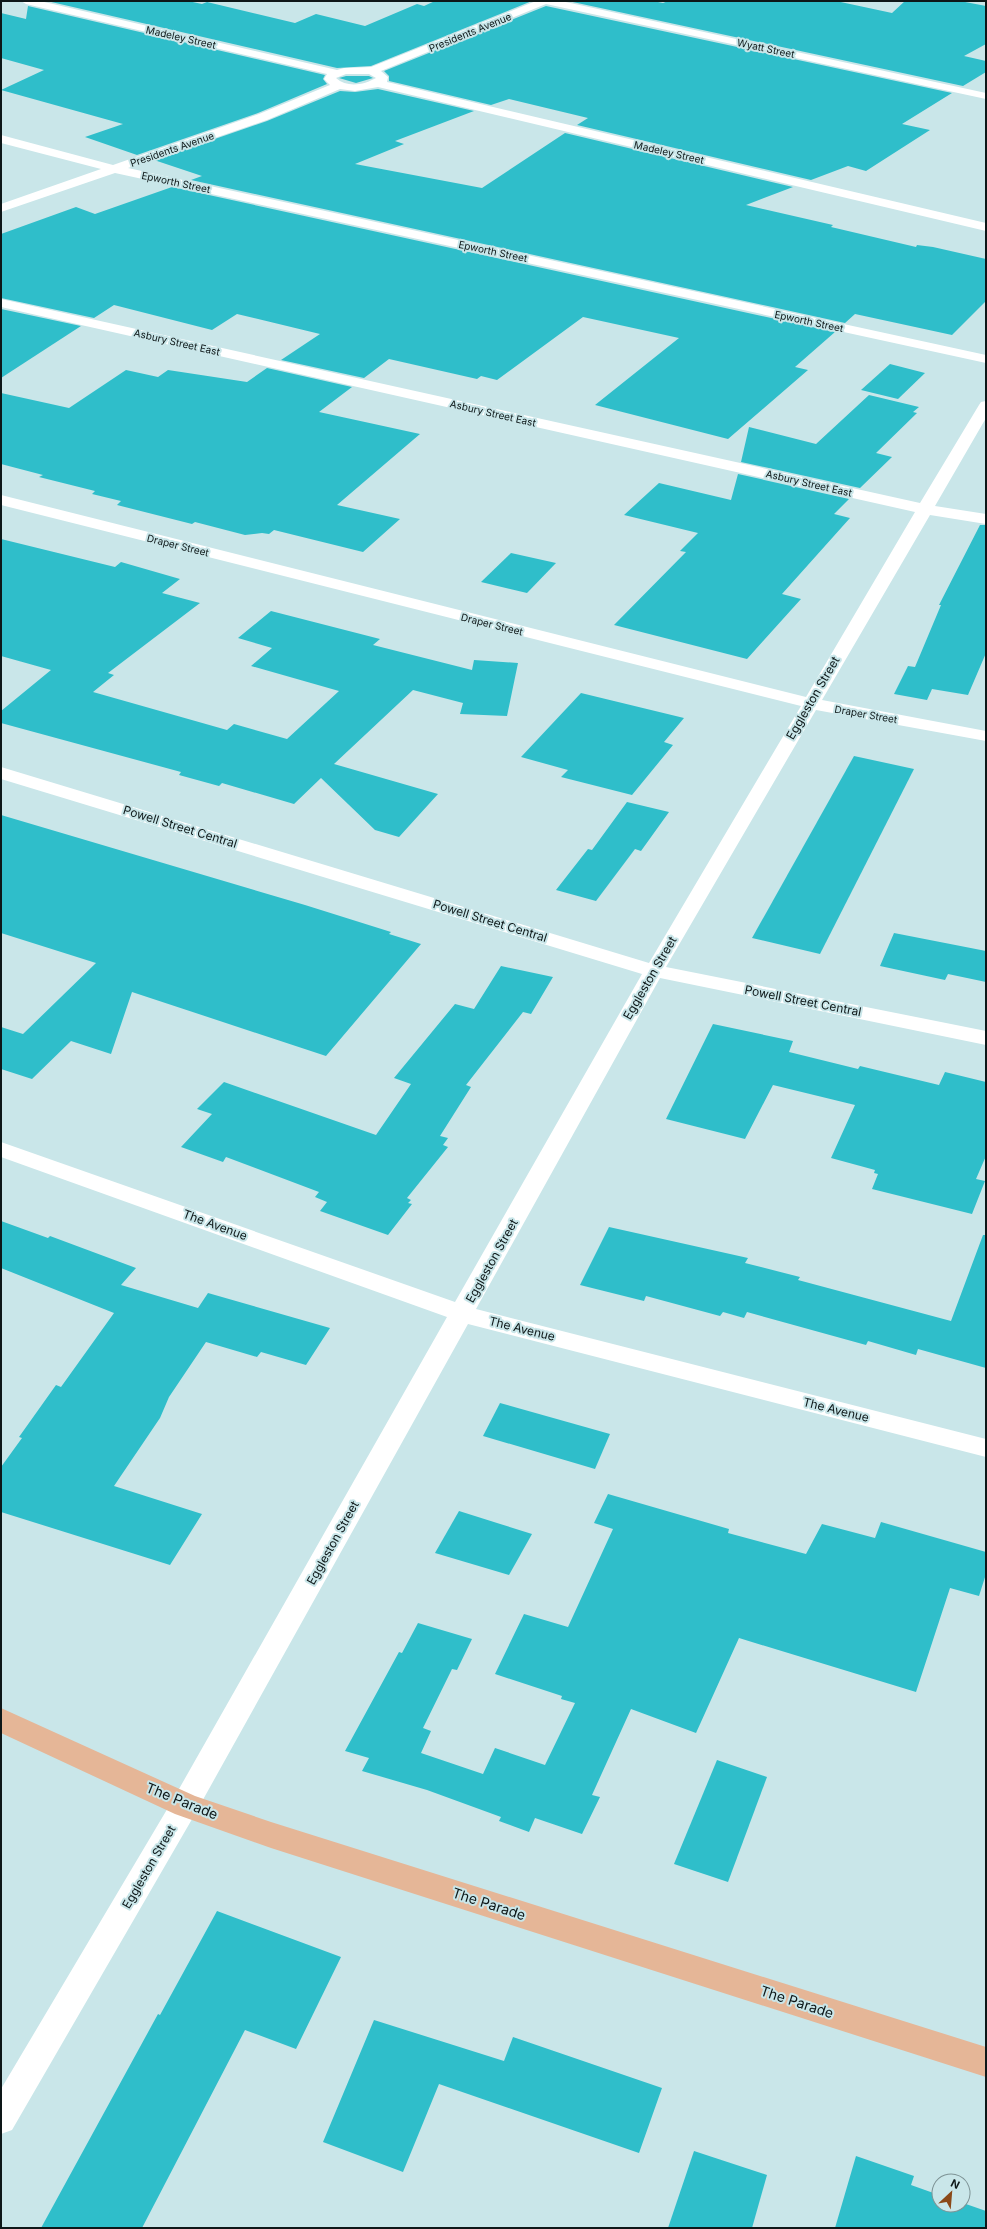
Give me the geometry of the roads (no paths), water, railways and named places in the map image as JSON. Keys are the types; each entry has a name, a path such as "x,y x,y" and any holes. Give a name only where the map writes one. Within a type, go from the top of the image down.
{"main road":[{"name":"The Parade","path":"1,1720 185,1805 286,1839 986,2062"}],"street":[{"name":"Madeley Street","path":"26,1 336,73"},
{"name":"Presidents Avenue","path":"372,71 546,1"},
{"name":"Wyatt Street","path":"546,1 986,96"},
{"path":"353,70 372,71 382,77 382,80 377,83 360,87 340,85 330,80 331,76 336,73 353,70"},
{"name":"Madeley Street","path":"377,83 986,228"},
{"name":"Presidents Avenue","path":"1,208 263,117 340,85"},
{"name":"Epworth Street","path":"1,139 116,169 986,359"},
{"name":"Asbury Street East","path":"1,303 924,509 986,519"},
{"name":"Eggleston Street","path":"1,2119 185,1805 654,971 986,405"},
{"name":"Draper Street","path":"1,500 810,703 986,736"},
{"name":"Powell Street Central","path":"1,773 654,971 986,1038"},
{"name":"The Avenue","path":"1,1149 462,1314 986,1448"}]}
